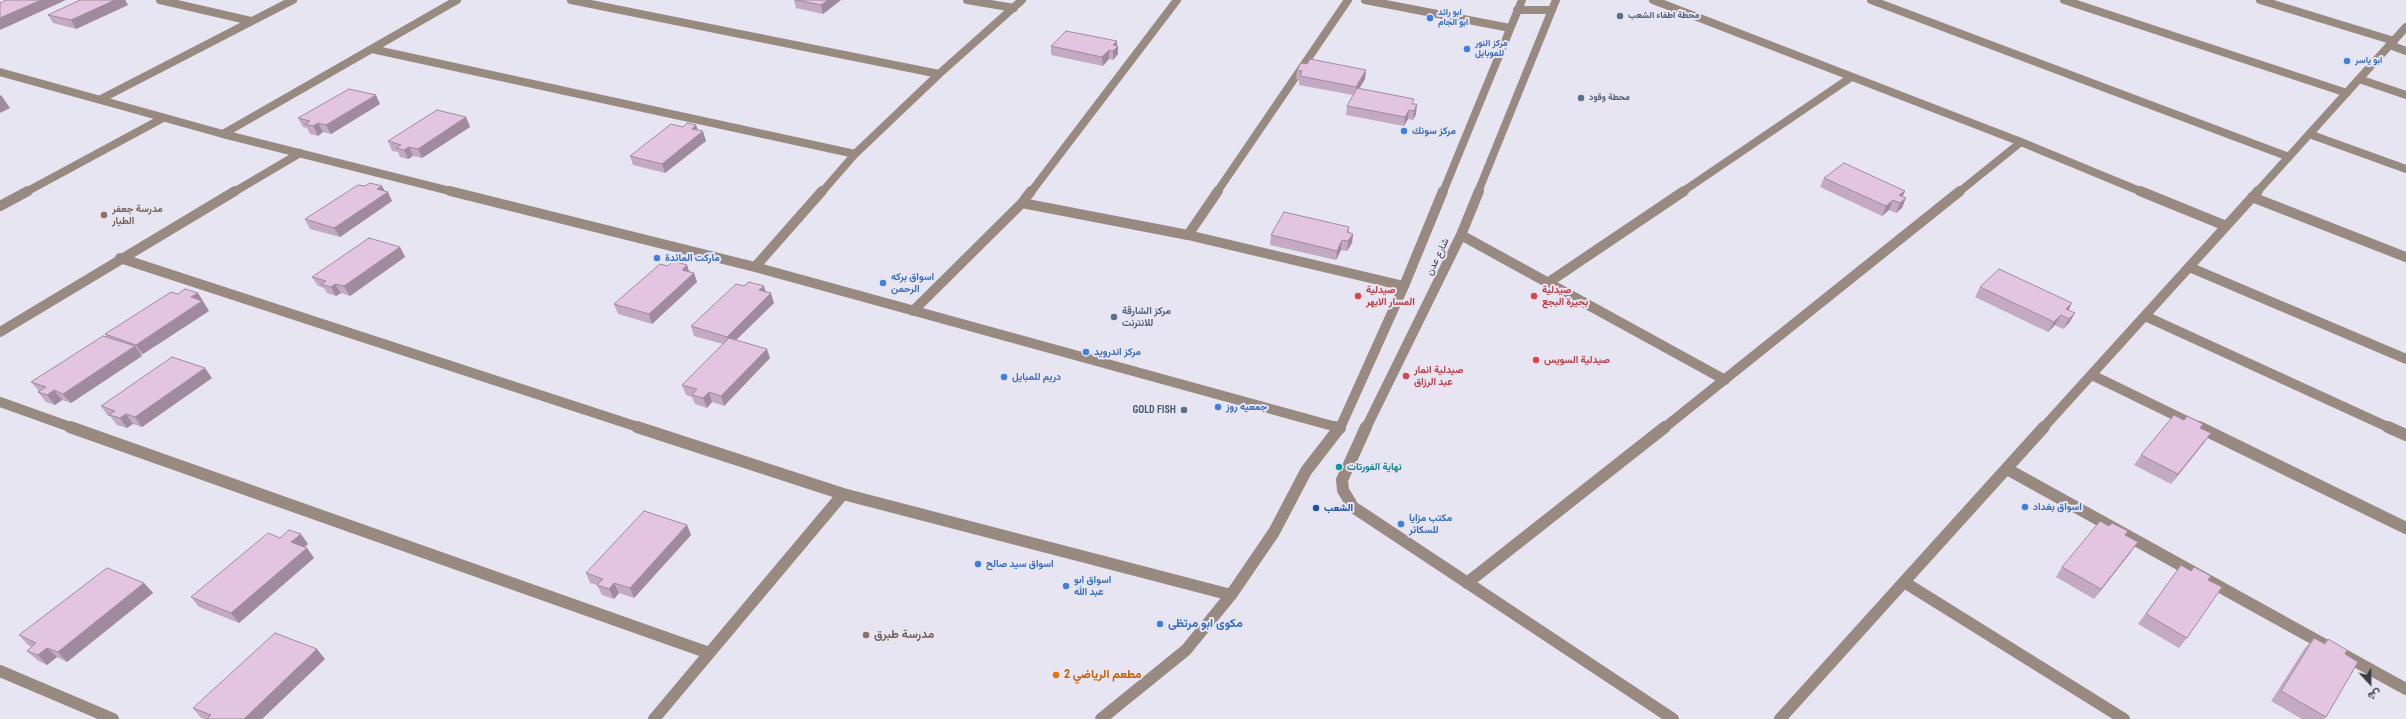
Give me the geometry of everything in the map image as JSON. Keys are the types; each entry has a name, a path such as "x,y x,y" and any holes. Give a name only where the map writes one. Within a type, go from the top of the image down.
{"street":[{"path":"160,0 251,21"},
{"path":"101,99 293,0"},
{"path":"223,134 457,0"},
{"path":"571,0 939,74"},
{"path":"967,0 1014,8"},
{"path":"755,267 855,154 939,74 1022,0"},
{"path":"913,311 1022,203 1177,0"},
{"path":"1188,235 1348,0"},
{"path":"1365,0 1510,28"},
{"name":"شارع عدن","path":"1101,719 1186,650 1231,595 1274,532 1306,471 1340,428 1404,286 1522,0"},
{"name":"شارع عدن","path":"1556,0 1460,235 1345,470 1342,480 1343,490 1350,503 1362,514 1673,719"},
{"path":"1653,0 1850,78 2021,142 2226,226"},
{"path":"1665,5 1672,0"},
{"path":"1871,0 2289,157"},
{"path":"2064,0 2347,92"},
{"path":"2260,0 2392,43 2406,51"},
{"path":"1517,10 1552,10"},
{"path":"1780,719 2406,27"},
{"path":"372,49 855,154"},
{"path":"0,72 223,134 755,267 1340,428"},
{"path":"1549,282 1850,78"},
{"path":"2359,79 2406,95"},
{"path":"0,206 163,118"},
{"path":"2309,134 2406,168"},
{"path":"1467,583 1725,380 2021,142"},
{"path":"0,332 120,258 300,153"},
{"path":"2252,197 2406,257"},
{"path":"1022,203 1188,235 1404,286"},
{"path":"1460,235 1549,282 1725,380"},
{"path":"120,258 843,494 1231,595"},
{"path":"2189,267 2406,359"},
{"path":"2145,316 2406,435"},
{"path":"2092,375 2406,528"},
{"path":"0,402 709,653"},
{"path":"2007,469 2406,689"},
{"path":"654,719 843,494"},
{"path":"1904,582 2124,719"},
{"path":"0,671 113,719"}],"building":[{"path":"6,0 41,0 0,18 0,3"},
{"path":"80,0 115,0 71,20 48,15"},
{"path":"796,0 828,0 821,5"},
{"path":"1066,31 1117,41 1113,45 1118,46 1113,51 1109,50 1102,57 1051,46"},
{"path":"1310,59 1366,70 1356,87 1300,76 1302,71 1297,70 1301,63 1307,64"},
{"path":"1357,88 1414,99 1412,104 1417,104 1414,111 1409,110 1405,117 1347,106"},
{"path":"349,89 376,95 326,125 318,123 313,126 305,124 310,121 298,118"},
{"path":"437,110 466,117 418,149 409,147 404,150 396,148 401,145 388,141"},
{"path":"687,123 696,125 692,129 703,131 662,164 630,156 671,124 683,127"},
{"path":"1844,163 1905,191 1899,195 1906,198 1900,203 1893,200 1886,206 1824,178"},
{"path":"370,183 382,186 377,189 388,192 334,228 305,219 358,185 365,186"},
{"path":"1284,212 1349,227 1347,232 1353,234 1348,241 1342,240 1337,251 1271,235"},
{"path":"369,238 400,247 344,286 335,284 331,287 321,284 326,281 312,277"},
{"path":"673,261 687,265 682,270 694,273 649,314 614,304 660,264 668,266"},
{"path":"1999,269 2072,303 2066,309 2075,313 2069,319 2061,315 2054,322 1980,287"},
{"path":"749,282 764,286 759,290 771,293 727,337 691,326 736,284 744,286"},
{"path":"185,289 198,293 191,297 202,301 136,345 105,334 171,292 178,294"},
{"path":"103,336 135,346 63,394 54,390 47,395 38,392 46,387 31,382"},
{"path":"729,338 767,349 721,396 709,392 703,398 692,395 697,389 682,385"},
{"path":"172,357 205,368 135,417 126,414 120,418 109,415 115,411 101,406"},
{"path":"2174,415 2184,420 2187,416 2203,424 2200,428 2211,433 2178,474 2141,455"},
{"path":"644,511 687,525 630,588 614,583 609,589 597,585 603,579 586,573"},
{"path":"2100,521 2109,526 2112,523 2128,531 2125,535 2138,542 2101,589 2062,567"},
{"path":"289,530 301,534 291,542 307,548 231,613 191,597 268,533 280,538"},
{"path":"2181,565 2191,571 2194,567 2211,576 2208,580 2222,587 2187,638 2146,614"},
{"path":"107,568 144,583 58,652 47,648 38,655 27,651 36,643 19,635"},
{"path":"275,633 317,649 244,719 207,719 211,715 193,708"},
{"path":"2314,638 2325,644 2328,639 2347,650 2345,654 2358,662 2326,717 2281,691"}],"place":[{"name":"محطة اطفاء الشعب","path":"1620,16"},
{"name":"ابو رائد ابو الجام","path":"1430,18"},
{"name":"مركز النور للموبايل","path":"1467,49"},
{"name":"ابو ياسر","path":"2347,61"},
{"name":"محطة وقود","path":"1581,98"},
{"name":"مركز سونك","path":"1404,131"},
{"name":"مدرسة جعفر الطيار","path":"104,215"},
{"name":"ماركت المائدة","path":"657,258"},
{"name":"اسواق بركه الرحمن","path":"883,283"},
{"name":"صيدلية المسار الابهر","path":"1358,296"},
{"name":"صيدلية بحيرة البجع","path":"1534,296"},
{"name":"مركز الشارقة للانترنت","path":"1114,317"},
{"name":"مركز اندرويد","path":"1086,352"},
{"name":"صيدلية السويس","path":"1536,360"},
{"name":"صيدلية انمار عبد الرزاق","path":"1406,376"},
{"name":"دريم للمبايل","path":"1004,377"},
{"name":"جمعيه روز","path":"1218,407"},
{"name":"GOLD FISH","path":"1184,410"},
{"name":"نهاية الفورتات","path":"1339,467"},
{"name":"اسواق بغداد","path":"2025,507"},
{"name":"الشعب","path":"1316,508"},
{"name":"مكتب مزايا للسكائر","path":"1401,524"},
{"name":"اسواق سيد صالح","path":"978,564"},
{"name":"اسواق ابو عبد الله","path":"1066,586"},
{"name":"مكوى ابو مرتظى","path":"1160,624"},
{"name":"مدرسة طبرق","path":"866,635"},
{"name":"مطعم الرياضي 2","path":"1056,675"}]}
